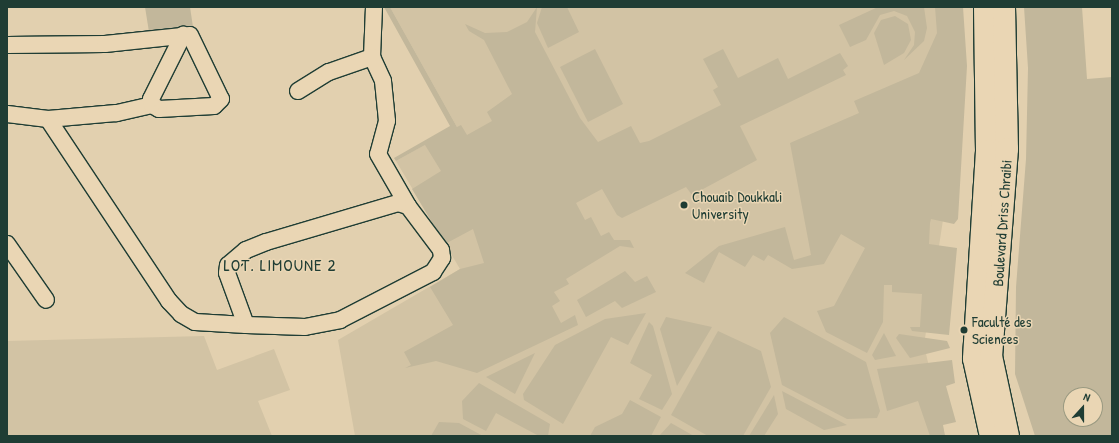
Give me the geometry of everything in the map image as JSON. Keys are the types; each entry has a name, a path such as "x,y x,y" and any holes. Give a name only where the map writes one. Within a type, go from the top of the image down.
{"main road":[{"name":"Boulevard Driss Chraibi","path":"985,7 987,151 974,360 992,436"},
{"name":"Boulevard Driss Chraibi","path":"1004,7 1007,149 991,356 1008,436"}],"street":[{"path":"48,119 181,314 195,322 246,325 305,327 340,320 433,272 442,258 441,250 408,206 378,154 388,121 383,81 372,57 374,7"},
{"path":"7,45 105,44 183,35 195,40 221,99 214,106 160,109 152,105 116,113 48,119 7,114"},
{"path":"152,105 151,99 183,35"},
{"path":"298,91 330,72 372,57"},
{"path":"246,325 227,273 233,258 266,242 389,204 408,206"},
{"path":"7,244 46,300"}],"shaded area":[{"path":"145,7 190,7 193,27 149,32"},
{"path":"384,7 390,7 457,127 461,125 467,135 492,121 487,112 512,94 484,40 469,31 465,24 485,33 507,32 527,22 537,7 535,32 580,118 598,142 631,126 640,143 649,141 721,105 713,90 718,87 703,59 723,49 738,78 778,58 788,79 840,53 848,66 843,70 846,75 740,126 757,160 692,195 686,187 622,218 617,215 602,189 576,203 585,220 591,217 601,236 609,232 614,240 630,240 634,248 620,246 566,279 569,284 554,292 560,301 552,306 561,323 575,315 578,325 477,373 436,361 405,368 411,365 404,352 453,325 430,287 460,269 484,263 473,229 445,244 412,189 441,171 425,145 396,161 394,158 450,126"},
{"name":"Chouaib Doukkali University","path":"390,7 941,7 953,154 924,345 945,436 355,436 338,340 460,269 396,161 457,127"},
{"path":"542,7 567,7 579,32 548,48 537,23"},
{"path":"878,7 924,7 927,28 924,41 904,60 914,45 915,32 907,16 894,11 880,15 866,40 850,47 839,25"},
{"path":"935,7 963,7 967,66 958,219 954,224 931,219 930,223 929,244 957,248 949,335 912,331 910,327 920,327 922,294 892,292 892,285 884,285 883,322 867,353 826,332 817,311 834,306 865,248 841,234 824,264 792,269 768,255 764,261 753,255 745,267 719,252 704,283 685,273 719,246 785,227 794,260 811,255 790,143 859,113 854,101 919,73 937,33"},
{"path":"1024,7 1082,7 1087,79 1112,77 1112,436 1035,436 1015,374 1016,287 1026,159 1028,68"},
{"path":"895,16 908,24 911,40 904,53 884,65 874,33 881,20"},
{"path":"595,49 623,104 588,122 560,67"},
{"path":"625,271 635,282 647,276 656,292 622,308 615,301 586,317 577,300"},
{"path":"646,313 628,345 611,337 563,424 524,400 523,394 555,345 605,319"},
{"path":"666,317 712,327 677,386 660,329"},
{"path":"784,317 866,362 880,411 877,418 847,419 782,385 770,333"},
{"path":"649,322 653,326 672,394 662,410 639,399 652,375 630,363"},
{"path":"718,331 761,351 771,387 743,436 708,436 671,415"},
{"path":"884,333 896,356 875,360 872,355"},
{"path":"899,334 947,341 950,348 910,358 896,338"},
{"path":"204,336 217,370 274,349 290,390 258,401 272,436 7,436 7,341"},
{"path":"535,353 515,394 486,377"},
{"path":"952,360 955,383 946,386 956,422 943,425 945,436 930,436 918,401 887,411 877,369"},
{"path":"479,383 550,424 548,436 539,436 496,413 486,431 463,419 462,401"},
{"path":"782,391 847,425 824,430 786,409"},
{"path":"774,395 778,414 764,436 749,436"},
{"path":"630,400 661,417 651,436 590,436 595,427 622,414"},
{"path":"439,422 459,423 483,436 431,436"},
{"path":"671,423 694,436 659,436"}],"place":[{"name":"Chouaib Doukkali University","path":"684,205"},
{"name":"Faculté des Sciences","path":"964,330"}],"district":[{"name":"LOT. LIMOUNE 2","path":"280,265"}]}
